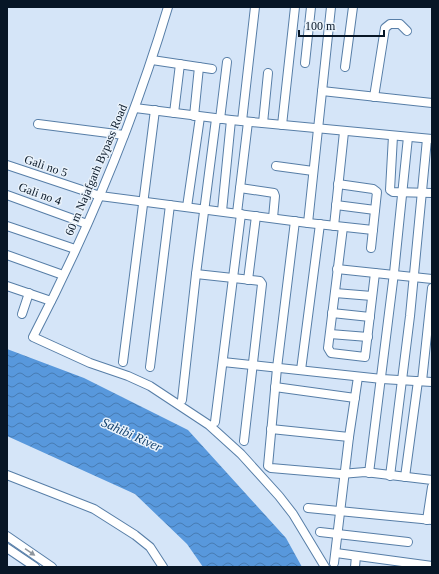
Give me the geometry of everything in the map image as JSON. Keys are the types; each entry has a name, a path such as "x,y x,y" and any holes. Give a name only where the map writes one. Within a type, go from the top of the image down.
{"street":[{"name":"60 m Najafgarh Bypass Road","path":"168,7 152,60 100,196 33,337 90,363 128,376 150,386 210,425 241,454 279,496 293,514 325,567"},
{"path":"215,422 234,278 255,7"},
{"path":"282,125 295,7"},
{"path":"305,64 311,7"},
{"path":"308,223 331,7"},
{"path":"345,67 353,7"},
{"path":"374,97 385,28 390,24 400,24 407,31"},
{"path":"152,60 212,69"},
{"path":"182,400 196,274 227,62"},
{"path":"174,113 180,64"},
{"path":"188,207 197,117 199,67"},
{"path":"263,123 268,73"},
{"path":"322,91 432,103"},
{"path":"134,108 197,117 429,139 422,193 415,278 390,476"},
{"path":"123,362 155,110"},
{"path":"222,211 231,120"},
{"path":"38,124 124,135"},
{"path":"334,226 344,132"},
{"path":"392,191 389,187 393,136"},
{"path":"370,473 394,275 408,137"},
{"name":"Gali no 5","path":"7,165 100,196 373,230"},
{"path":"276,166 313,171"},
{"path":"338,184 374,190 432,193"},
{"path":"240,188 274,193 273,218"},
{"path":"371,248 377,194 374,190"},
{"name":"Gali no 4","path":"7,195 87,224"},
{"path":"150,367 170,205"},
{"path":"336,205 376,210"},
{"path":"248,280 256,216"},
{"path":"295,221 277,368 268,466 271,468 345,474 370,473 432,480"},
{"path":"301,370 320,224"},
{"path":"7,226 75,249"},
{"path":"343,227 328,348 331,352 365,356 375,274"},
{"path":"7,254 63,275"},
{"path":"337,269 432,279"},
{"path":"196,274 260,281 262,284 254,365 244,441"},
{"path":"7,286 51,301"},
{"path":"405,477 420,381 432,288"},
{"path":"22,314 29,293"},
{"path":"334,293 372,296"},
{"path":"332,313 370,318"},
{"path":"330,334 368,337"},
{"path":"223,362 358,377 432,382"},
{"path":"334,563 349,437 358,377"},
{"path":"275,387 355,398"},
{"path":"271,429 349,437"},
{"path":"7,474 94,509 135,535 150,547 163,567"},
{"path":"308,508 430,520 432,487"},
{"path":"320,532 408,542"},
{"path":"7,536 52,567"},
{"path":"7,548 36,567"},
{"path":"336,553 356,556 386,564 432,566"},
{"path":"355,567 356,556"}],"water":[{"name":"Sahibi River","path":"7,349 84,378 188,430 286,538 302,567 203,567 187,544 135,494 7,436"}]}
